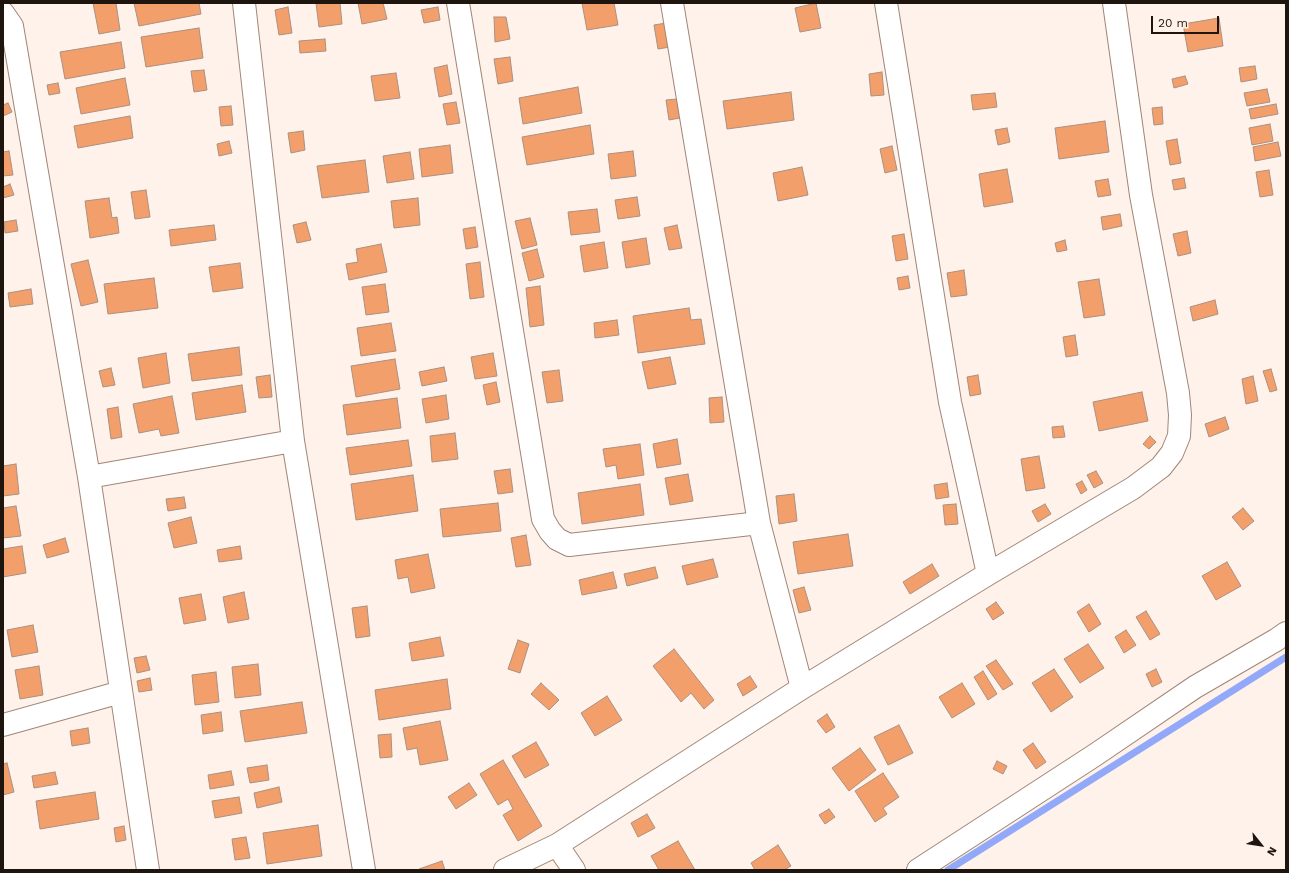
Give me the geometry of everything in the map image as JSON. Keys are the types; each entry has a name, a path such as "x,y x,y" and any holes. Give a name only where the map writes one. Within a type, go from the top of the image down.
{"street":[{"path":"244,3 293,441 364,870"},
{"path":"458,3 543,519 557,539 569,545 758,523"},
{"path":"672,3 758,523 802,688"},
{"path":"886,3 950,402 988,574"},
{"path":"505,870 557,845 802,688 988,574 1133,488 1161,467 1172,453 1179,436 1180,415 1178,393 1141,195 1114,3"},
{"path":"3,13 12,26 89,477 148,870"},
{"path":"89,477 293,441"},
{"path":"918,870 1195,687 1286,633"},
{"path":"3,725 121,692"},
{"path":"557,845 574,870"}],"building":[{"path":"93,3 116,3 120,30 99,34"},
{"path":"134,3 199,3 201,14 139,26"},
{"path":"316,3 340,3 342,24 319,27"},
{"path":"358,3 383,3 387,19 362,24"},
{"path":"582,3 614,3 618,25 587,30"},
{"path":"816,3 821,28 800,32 795,8"},
{"path":"288,7 292,33 279,35 275,10"},
{"path":"438,7 440,20 424,23 421,10"},
{"path":"494,17 506,17 510,39 495,42"},
{"path":"1219,18 1223,46 1188,52 1183,24"},
{"path":"666,23 670,47 658,49 654,25"},
{"path":"199,28 203,58 146,67 141,37"},
{"path":"325,39 326,51 300,53 299,41"},
{"path":"121,42 125,68 65,79 60,52"},
{"path":"510,57 513,81 498,84 494,59"},
{"path":"447,65 452,94 439,97 434,68"},
{"path":"1255,66 1257,79 1241,82 1239,68"},
{"path":"204,70 207,90 194,92 191,71"},
{"path":"882,72 884,95 871,96 869,74"},
{"path":"396,73 400,98 375,101 371,76"},
{"path":"1185,76 1188,84 1174,88 1172,79"},
{"path":"125,78 130,105 81,114 76,88"},
{"path":"58,83 60,93 49,95 47,85"},
{"path":"578,87 582,113 523,124 519,98"},
{"path":"1267,89 1270,102 1247,106 1244,93"},
{"path":"791,92 794,120 727,129 723,101"},
{"path":"995,93 997,107 973,110 971,95"},
{"path":"677,99 680,118 669,120 666,100"},
{"path":"456,102 460,123 447,125 443,104"},
{"path":"8,103 12,112 3,116 3,105"},
{"path":"1276,104 1278,114 1251,119 1249,109"},
{"path":"231,106 233,125 221,126 219,107"},
{"path":"1162,107 1163,124 1154,125 1152,108"},
{"path":"130,116 133,138 78,148 74,126"},
{"path":"1105,121 1109,152 1059,159 1055,128"},
{"path":"1270,124 1273,141 1252,145 1249,128"},
{"path":"590,125 594,154 527,165 522,137"},
{"path":"1007,128 1010,142 998,145 995,130"},
{"path":"303,131 305,150 291,153 288,133"},
{"path":"1177,139 1181,163 1170,165 1166,141"},
{"path":"229,141 232,153 219,156 217,144"},
{"path":"1278,142 1281,156 1255,161 1253,147"},
{"path":"450,145 453,173 422,177 419,149"},
{"path":"892,146 897,170 885,173 880,149"},
{"path":"9,151 13,175 3,176 3,152"},
{"path":"633,151 636,176 611,179 608,154"},
{"path":"410,152 414,179 387,183 383,156"},
{"path":"365,160 369,192 322,198 317,166"},
{"path":"802,167 808,195 778,201 773,173"},
{"path":"1007,169 1013,202 984,207 979,174"},
{"path":"1269,170 1273,195 1260,197 1256,172"},
{"path":"1184,178 1186,188 1174,190 1172,180"},
{"path":"1108,179 1111,195 1098,197 1095,181"},
{"path":"10,184 14,195 3,198 3,187"},
{"path":"146,190 150,217 135,219 131,192"},
{"path":"637,197 640,216 618,219 615,200"},
{"path":"109,198 112,218 117,217 119,233 90,238 85,201"},
{"path":"418,198 420,225 394,228 391,201"},
{"path":"597,209 600,232 571,235 568,212"},
{"path":"1120,214 1122,226 1103,230 1101,217"},
{"path":"530,218 537,245 522,249 515,221"},
{"path":"16,220 18,231 5,233 4,222"},
{"path":"306,222 311,240 297,243 293,225"},
{"path":"214,225 216,240 171,246 169,230"},
{"path":"677,225 682,248 669,250 664,228"},
{"path":"475,227 478,247 466,249 463,229"},
{"path":"1187,231 1191,253 1178,256 1173,234"},
{"path":"904,234 908,259 896,261 892,236"},
{"path":"646,238 650,264 626,268 622,242"},
{"path":"1065,240 1067,250 1057,252 1055,243"},
{"path":"604,242 608,268 584,272 580,246"},
{"path":"381,244 387,272 349,280 346,264 358,262 356,249"},
{"path":"537,249 544,277 529,281 522,253"},
{"path":"88,260 98,302 81,306 71,264"},
{"path":"480,262 484,297 470,299 466,264"},
{"path":"240,263 243,288 213,292 209,267"},
{"path":"964,270 967,295 951,297 947,273"},
{"path":"908,276 910,288 899,290 897,278"},
{"path":"154,278 158,308 108,314 104,284"},
{"path":"1099,279 1105,315 1084,318 1078,282"},
{"path":"385,284 389,312 366,315 362,287"},
{"path":"540,286 544,325 530,327 526,288"},
{"path":"31,289 33,304 10,307 8,293"},
{"path":"1215,300 1218,314 1193,321 1190,307"},
{"path":"689,308 691,320 701,319 705,344 638,353 633,316"},
{"path":"617,320 619,335 595,338 594,323"},
{"path":"391,323 396,351 361,356 357,328"},
{"path":"1075,335 1078,355 1066,357 1063,337"},
{"path":"239,347 242,375 192,381 188,354"},
{"path":"166,353 170,383 143,388 138,358"},
{"path":"493,353 497,376 475,379 471,357"},
{"path":"670,357 676,384 648,389 642,362"},
{"path":"395,359 400,389 356,397 351,366"},
{"path":"444,367 447,381 422,386 419,372"},
{"path":"111,368 115,385 103,387 99,371"},
{"path":"1271,369 1277,390 1270,392 1263,371"},
{"path":"559,370 563,401 547,403 542,372"},
{"path":"270,375 272,397 259,398 256,377"},
{"path":"978,375 981,394 970,396 967,377"},
{"path":"1253,376 1258,401 1246,404 1242,379"},
{"path":"496,382 500,402 487,405 483,385"},
{"path":"242,385 246,412 196,420 192,393"},
{"path":"1142,392 1148,421 1099,431 1093,402"},
{"path":"446,395 449,419 426,423 422,399"},
{"path":"172,396 179,433 161,436 159,429 139,433 133,404"},
{"path":"722,397 724,422 710,423 709,398"},
{"path":"397,398 401,428 347,435 343,405"},
{"path":"118,407 122,437 111,439 107,409"},
{"path":"1225,417 1229,429 1209,437 1205,424"},
{"path":"1063,426 1065,437 1053,438 1052,427"},
{"path":"455,433 458,459 432,462 430,436"},
{"path":"1150,436 1156,442 1149,449 1143,444"},
{"path":"677,439 681,464 657,468 653,444"},
{"path":"408,440 412,466 350,475 346,448"},
{"path":"640,444 644,475 618,479 616,465 606,467 603,449"},
{"path":"1039,456 1045,488 1026,491 1021,459"},
{"path":"16,464 19,494 3,496 3,466"},
{"path":"510,469 513,492 498,494 494,471"},
{"path":"1096,471 1103,483 1094,488 1087,475"},
{"path":"688,474 693,501 670,505 665,478"},
{"path":"413,475 418,511 356,520 351,484"},
{"path":"1082,481 1087,490 1081,494 1076,484"},
{"path":"947,483 949,497 936,499 934,485"},
{"path":"640,484 644,515 582,524 578,493"},
{"path":"794,494 797,521 779,524 776,496"},
{"path":"184,497 186,508 168,511 166,499"},
{"path":"498,503 501,531 443,537 440,509"},
{"path":"956,504 958,524 945,525 943,505"},
{"path":"1045,504 1051,514 1038,522 1032,511"},
{"path":"16,506 21,536 3,538 3,508"},
{"path":"1243,508 1254,521 1243,530 1232,517"},
{"path":"191,517 197,543 174,548 168,523"},
{"path":"848,534 853,566 798,574 793,542"},
{"path":"526,535 531,565 516,567 511,538"},
{"path":"65,538 69,552 47,558 43,545"},
{"path":"22,546 26,573 3,577 3,549"},
{"path":"240,546 242,559 219,562 217,550"},
{"path":"428,554 435,588 411,593 408,577 398,579 395,560"},
{"path":"713,559 718,577 687,585 682,566"},
{"path":"1227,562 1241,586 1216,600 1202,576"},
{"path":"932,564 939,576 910,594 903,582"},
{"path":"655,567 658,578 627,586 624,574"},
{"path":"613,572 617,588 582,595 579,580"},
{"path":"804,587 811,610 799,613 793,590"},
{"path":"244,592 249,619 228,623 223,597"},
{"path":"201,594 206,620 184,624 179,598"},
{"path":"996,602 1004,613 993,620 986,609"},
{"path":"1089,604 1101,624 1089,632 1077,612"},
{"path":"367,606 370,636 356,638 352,608"},
{"path":"1146,611 1160,634 1150,640 1136,617"},
{"path":"33,625 38,652 12,657 7,630"},
{"path":"1126,630 1136,645 1124,653 1115,637"},
{"path":"440,637 444,656 412,661 409,643"},
{"path":"518,640 529,644 520,673 508,669"},
{"path":"1088,644 1104,668 1080,683 1064,659"},
{"path":"674,649 714,700 704,709 691,693 681,702 653,666"},
{"path":"146,656 150,670 137,673 134,658"},
{"path":"996,660 1013,684 1003,690 986,666"},
{"path":"258,664 261,695 235,698 232,667"},
{"path":"39,666 43,695 20,699 15,670"},
{"path":"1054,669 1073,697 1051,712 1032,683"},
{"path":"1156,669 1162,682 1152,687 1146,674"},
{"path":"983,671 997,694 988,700 974,677"},
{"path":"216,672 219,702 195,705 192,675"},
{"path":"750,676 757,687 743,696 737,684"},
{"path":"150,678 152,690 139,692 137,681"},
{"path":"447,679 451,709 379,720 375,690"},
{"path":"541,683 559,700 549,710 531,694"},
{"path":"962,683 975,704 952,718 939,697"},
{"path":"607,696 622,720 595,736 581,713"},
{"path":"302,702 307,733 245,742 240,711"},
{"path":"221,712 223,731 203,734 201,715"},
{"path":"827,714 835,727 826,733 817,721"},
{"path":"440,721 448,760 420,765 417,748 407,750 403,728"},
{"path":"899,725 913,753 888,765 874,737"},
{"path":"88,728 90,743 72,746 70,731"},
{"path":"391,734 392,757 380,758 378,735"},
{"path":"536,742 549,765 525,778 512,756"},
{"path":"1033,743 1046,762 1036,769 1023,750"},
{"path":"860,748 876,770 849,791 832,768"},
{"path":"503,760 542,826 518,841 503,815 513,809 508,799 498,805 480,774"},
{"path":"997,761 1007,766 1003,774 993,769"},
{"path":"7,763 14,792 3,795 3,764"},
{"path":"267,765 269,780 250,783 247,768"},
{"path":"231,771 234,785 210,789 208,775"},
{"path":"55,772 58,784 34,788 32,776"},
{"path":"883,773 899,797 883,808 887,814 875,822 855,791"},
{"path":"469,783 477,795 456,809 448,797"},
{"path":"279,787 282,802 257,808 254,793"},
{"path":"95,792 99,819 40,829 36,801"},
{"path":"239,797 242,813 215,818 212,801"},
{"path":"829,809 835,817 825,824 819,815"},
{"path":"647,814 655,828 638,837 631,823"},
{"path":"318,825 322,856 267,864 263,833"},
{"path":"124,826 126,840 116,842 114,828"},
{"path":"246,837 250,858 235,860 232,839"},
{"path":"678,841 695,870 659,870 651,856"},
{"path":"778,845 791,866 784,870 755,870 751,863"},
{"path":"442,861 445,870 419,870 419,869"}],"waterway":[{"path":"948,870 1286,657"}]}
